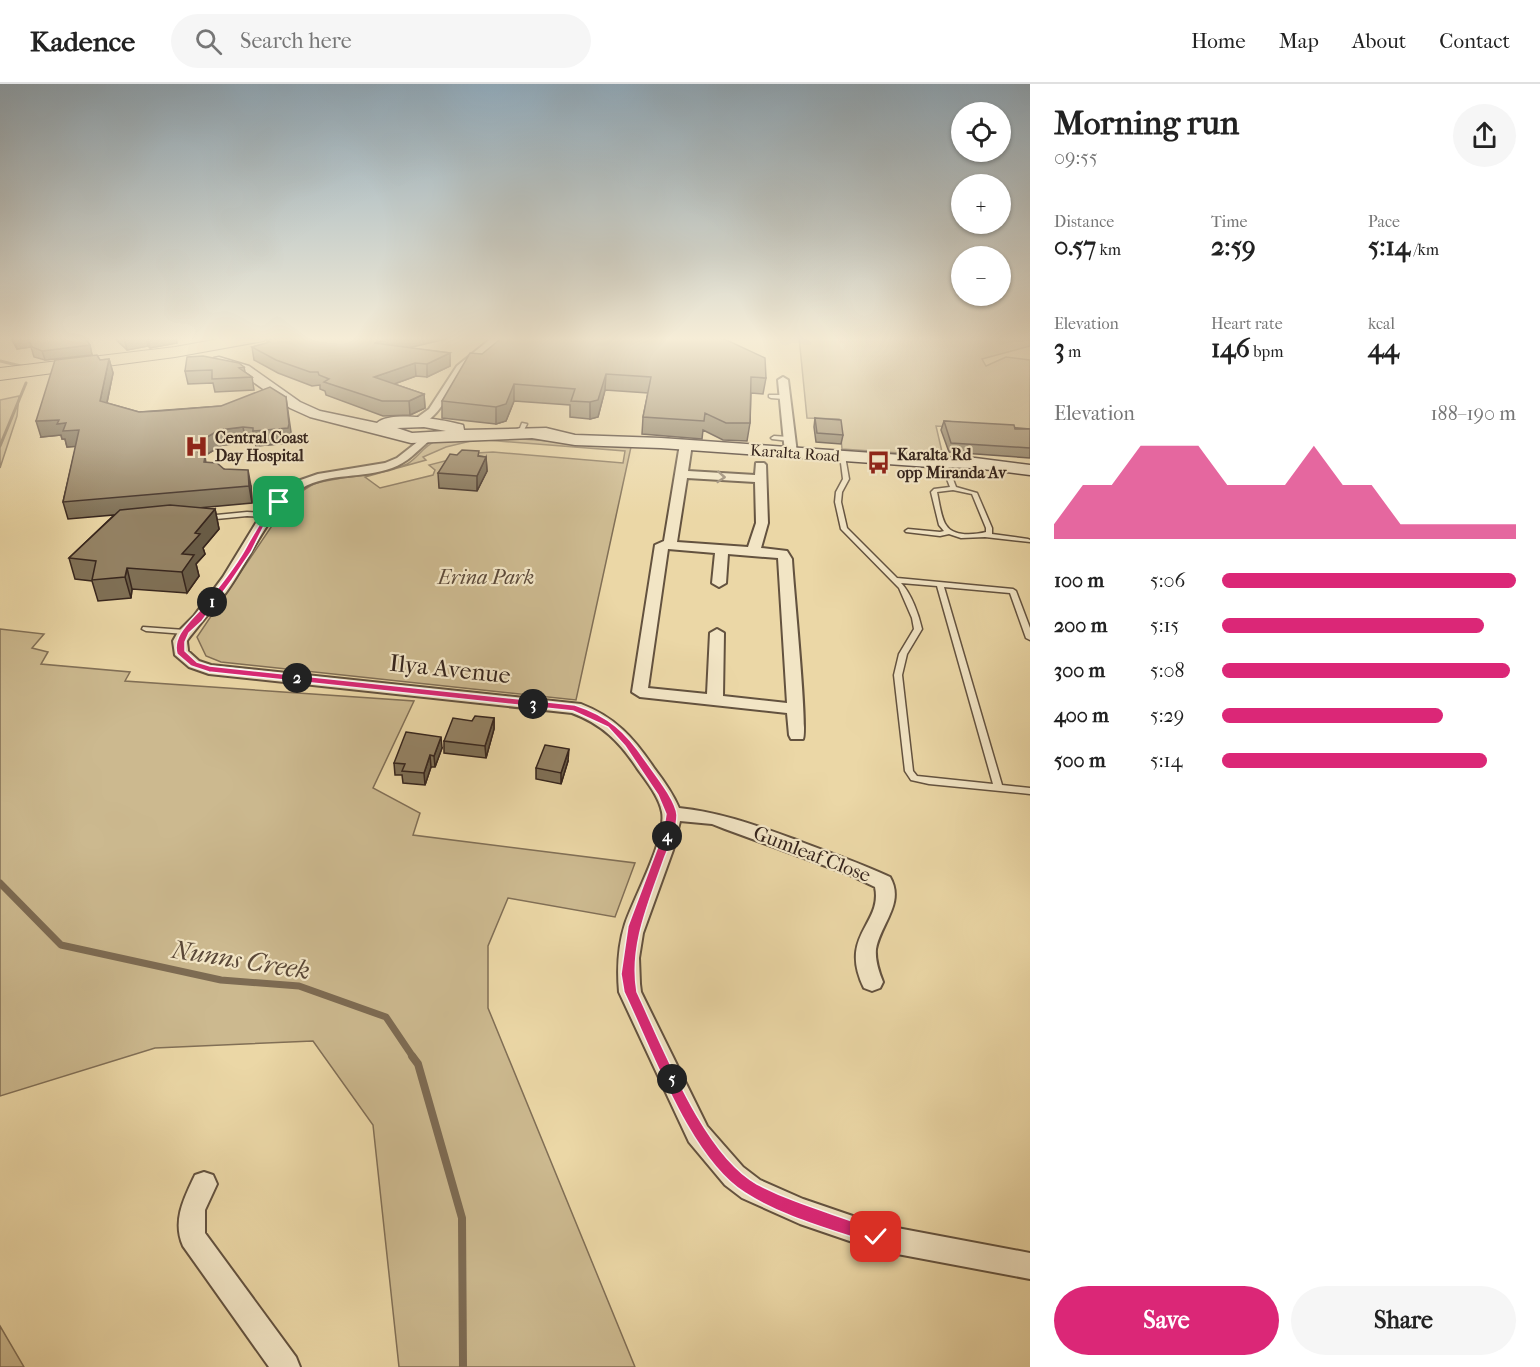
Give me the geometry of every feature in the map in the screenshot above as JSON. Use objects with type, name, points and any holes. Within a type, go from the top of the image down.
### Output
[{"type":"street","name":"Karalta Road","points":[[283,397],[315,414],[409,433],[433,427],[450,435],[524,430],[551,431],[661,443]]},
{"type":"street","name":"Karalta Road","points":[[303,397],[325,410],[409,433]]},
{"type":"street","points":[[188,629],[199,619],[229,579],[265,519],[285,495],[310,480],[322,476],[388,466],[401,460],[409,433],[433,427],[447,397]]},
{"type":"street","points":[[784,397],[790,446]]},
{"type":"street","name":"Karalta Road","points":[[524,430],[575,440],[790,446],[842,456],[988,469],[994,467],[1030,470]]},
{"type":"street","points":[[670,544],[686,444]]},
{"type":"street","points":[[753,552],[762,523],[759,465]]},
{"type":"street","points":[[681,474],[760,479]]},
{"type":"street","points":[[796,709],[640,693],[662,545],[782,554],[785,559],[796,709],[797,735]]},
{"type":"street","points":[[719,583],[722,549]]},
{"type":"street","name":"Ilya Avenue","points":[[188,629],[180,642],[180,652],[200,667],[581,710],[611,725],[624,738],[663,794],[672,814]]},
{"type":"street","points":[[715,700],[717,633]]},
{"type":"street","points":[[672,814],[669,833],[634,926],[628,974],[630,992],[698,1134],[734,1176],[758,1192],[800,1211],[901,1244],[1030,1266]]},
{"type":"street","name":"Gumleaf Close","points":[[672,814],[712,818],[732,824],[883,882],[887,899],[870,932],[866,948],[865,962],[872,982]]},
{"type":"street","points":[[204,1184],[192,1209],[192,1237],[286,1367]]},
{"type":"lane","points":[[774,438],[790,446]]},
{"type":"lane","points":[[842,456],[846,479],[839,492],[838,502],[844,529],[895,580],[907,595],[916,618],[918,629],[903,654],[898,675],[909,771],[914,778],[1030,791]]},
{"type":"lane","points":[[938,464],[954,488]]},
{"type":"lane","points":[[985,535],[989,533],[989,528],[976,495],[954,488],[934,492],[942,525],[949,532],[961,536],[985,535],[1028,541]]},
{"type":"lane","points":[[201,519],[247,514],[265,519]]},
{"type":"lane","points":[[908,531],[940,534],[949,532]]},
{"type":"lane","points":[[895,580],[1013,591],[1030,638]]},
{"type":"lane","points":[[940,584],[998,787]]},
{"type":"lane","points":[[146,629],[188,629]]},
{"type":"green space","points":[[19,397],[17,416],[0,468],[0,400]]},
{"type":"green space","points":[[805,397],[1030,397],[1030,432],[936,426],[943,456],[842,449],[839,419],[807,418]]},
{"type":"green space","name":"Erina Park","points":[[509,438],[631,447],[576,700],[221,662],[206,656],[197,637],[290,499],[314,484],[384,472],[365,477],[380,488],[433,475],[435,470],[429,465],[476,453],[493,452],[623,463],[625,451],[475,440],[446,447],[423,457],[426,460],[397,468],[407,464],[436,441]]},
{"type":"green space","points":[[0,629],[44,634],[32,648],[48,652],[41,664],[130,672],[125,681],[414,701],[373,788],[420,813],[413,835],[635,863],[615,917],[508,898],[488,946],[488,1008],[635,1367],[399,1367],[373,1125],[313,1041],[155,1048],[0,1096]]},
{"type":"green space","points":[[0,1326],[24,1367],[0,1367]]},
{"type":"building","points":[[44,397],[101,397],[100,401],[139,412],[221,406],[245,397],[286,397],[289,424],[288,428],[253,431],[253,428],[243,427],[219,430],[190,447],[205,456],[204,462],[217,463],[224,469],[248,470],[249,486],[63,502],[79,430],[63,431],[66,423],[57,424],[59,420],[36,421]]},
{"type":"building","points":[[369,397],[418,397],[409,401],[382,401]]},
{"type":"building","points":[[444,397],[509,397],[506,404],[496,407],[442,401]]},
{"type":"building","points":[[572,397],[599,397],[598,400],[590,402],[571,401]]},
{"type":"building","points":[[647,397],[751,397],[750,423],[726,423],[705,413],[704,421],[643,417]]},
{"type":"building","points":[[815,418],[841,420],[843,435],[817,433]]},
{"type":"building","points":[[944,421],[1014,425],[1015,429],[1030,429],[1030,448],[951,443]]},
{"type":"building","points":[[462,450],[479,451],[478,456],[486,457],[477,476],[438,473],[450,454],[457,455]]},
{"type":"building","points":[[170,505],[215,509],[195,533],[200,534],[182,554],[194,555],[182,572],[127,568],[125,577],[92,580],[96,561],[69,558],[120,510]]},
{"type":"building","points":[[475,716],[494,718],[485,746],[444,741],[453,718],[472,721]]},
{"type":"building","points":[[406,732],[441,737],[434,756],[430,755],[424,773],[402,771],[405,764],[394,763]]},
{"type":"building","points":[[545,745],[569,749],[561,773],[536,768]]},
{"type":"waterway","name":"Nunns Creek","points":[[0,446],[20,397]]},
{"type":"waterway","name":"Nunns Creek","points":[[0,883],[61,945],[221,980],[299,986],[386,1017],[413,1057]]},
{"type":"waterway","name":"Nunns Creek","points":[[412,1056],[418,1064],[462,1218],[463,1367]]},
{"type":"place","name":"Central Coast Day Hospital","points":[[197,446]]},
{"type":"place","name":"Karalta Rd opp Miranda Av","points":[[879,463]]},
{"type":"route","points":[[279,502],[262,524],[229,579],[199,619],[185,632],[180,642],[180,652],[194,664],[209,669],[575,708],[611,725],[629,744],[663,794],[672,814],[669,833],[634,926],[628,959],[628,974],[630,992],[698,1134],[734,1176],[751,1188],[772,1200],[800,1211],[876,1237]]}]
